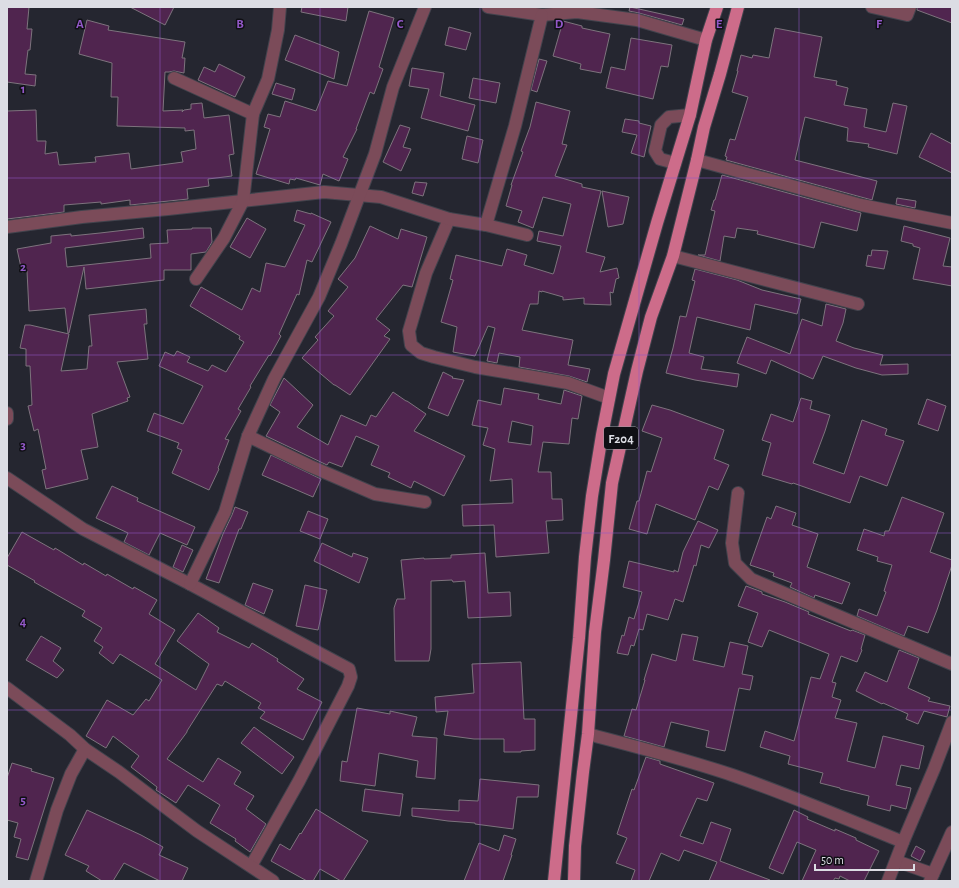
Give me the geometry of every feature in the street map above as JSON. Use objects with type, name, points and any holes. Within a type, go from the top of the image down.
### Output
[{"type":"main road","name":"F204","points":[[554,881],[579,638],[585,557],[598,456],[614,374],[657,222],[690,115],[706,40],[717,7]]},
{"type":"main road","name":"F204","points":[[574,881],[575,846],[588,734],[595,632],[612,483],[637,371],[651,317],[673,256],[704,127],[738,7]]},
{"type":"street","points":[[196,279],[224,238],[243,201],[252,114],[268,79],[278,30],[280,7]]},
{"type":"street","points":[[190,584],[225,512],[248,436],[274,379],[319,297],[341,244],[375,154],[392,87],[425,7]]},
{"type":"street","points":[[488,7],[542,15],[577,12],[637,20],[706,40]]},
{"type":"street","points":[[872,7],[907,15],[910,7]]},
{"type":"street","points":[[486,225],[515,126],[542,15]]},
{"type":"street","points":[[174,78],[252,114]]},
{"type":"street","points":[[675,163],[660,159],[655,151],[660,125],[669,117],[690,115]]},
{"type":"street","points":[[697,160],[861,205],[952,223]]},
{"type":"street","points":[[7,227],[82,217],[168,210],[324,192],[381,197],[449,219],[486,225],[527,235]]},
{"type":"street","points":[[449,219],[426,273],[409,331],[410,345],[420,353],[434,358],[475,367],[568,383],[609,398]]},
{"type":"street","points":[[673,256],[858,304]]},
{"type":"street","points":[[7,413],[7,419]]},
{"type":"street","points":[[248,436],[310,466],[375,494],[425,502]]},
{"type":"street","points":[[7,478],[82,529],[190,584],[349,669],[351,677],[348,686],[299,780],[251,866]]},
{"type":"street","points":[[738,493],[732,543],[735,563],[751,579],[952,664]]},
{"type":"street","points":[[7,688],[70,735],[85,749],[119,772],[197,831],[273,881]]},
{"type":"street","points":[[888,881],[952,724]]},
{"type":"street","points":[[588,734],[670,756],[732,775],[808,803],[903,842]]},
{"type":"street","points":[[36,881],[57,810],[71,774],[85,749]]},
{"type":"street","points":[[896,860],[932,878],[952,832]]},
{"type":"building","points":[[7,7],[29,7],[27,29],[32,29],[30,50],[28,50],[25,74],[36,75],[35,86],[7,82]]},
{"type":"building","points":[[130,7],[174,7],[165,25]]},
{"type":"building","points":[[302,7],[348,7],[346,21],[301,12]]},
{"type":"building","points":[[630,7],[684,19],[682,25],[629,11]]},
{"type":"building","points":[[917,7],[952,7],[952,23],[917,10]]},
{"type":"building","points":[[369,11],[394,18],[379,67],[383,69],[374,94],[370,92],[357,129],[343,157],[348,159],[339,181],[323,174],[320,185],[296,178],[295,180],[290,179],[289,184],[256,174],[270,129],[264,127],[268,114],[280,117],[285,101],[316,111],[328,81],[347,86]]},
{"type":"building","points":[[87,20],[109,26],[108,30],[185,42],[182,58],[185,58],[184,73],[174,71],[165,72],[163,111],[183,110],[182,112],[184,110],[191,109],[191,104],[202,103],[204,118],[229,115],[234,154],[229,155],[232,176],[208,179],[209,186],[187,189],[188,199],[130,205],[130,200],[101,204],[101,202],[64,205],[64,212],[7,219],[7,111],[36,110],[37,141],[46,141],[45,154],[57,152],[59,165],[96,162],[95,157],[129,153],[131,169],[183,162],[181,152],[196,149],[194,130],[185,131],[185,128],[117,126],[118,97],[111,97],[112,63],[79,54]]},
{"type":"building","points":[[563,21],[582,26],[582,28],[610,34],[601,73],[580,69],[581,64],[553,56]]},
{"type":"building","points":[[449,27],[471,33],[466,50],[445,45]]},
{"type":"building","points":[[775,28],[822,37],[814,77],[837,81],[836,85],[848,88],[844,105],[867,109],[864,127],[886,132],[893,103],[907,106],[897,154],[868,147],[869,144],[847,141],[848,128],[805,117],[795,160],[877,181],[872,200],[726,160],[727,157],[725,156],[730,139],[735,140],[748,97],[732,92],[741,55],[752,58],[753,55],[769,58]]},
{"type":"building","points":[[295,35],[339,52],[334,79],[285,60]]},
{"type":"building","points":[[631,38],[672,45],[668,67],[661,66],[653,99],[606,88],[611,67],[625,70]]},
{"type":"building","points":[[539,59],[547,61],[537,92],[531,90]]},
{"type":"building","points":[[219,64],[245,77],[235,97],[198,80],[204,67],[215,72]]},
{"type":"building","points":[[412,68],[444,73],[440,96],[475,105],[468,131],[421,118],[429,89],[409,86]]},
{"type":"building","points":[[473,78],[500,83],[496,103],[469,98]]},
{"type":"building","points":[[276,83],[295,89],[292,100],[272,94]]},
{"type":"building","points":[[536,102],[570,111],[562,144],[567,145],[555,176],[582,184],[582,187],[601,191],[586,252],[605,257],[600,272],[617,268],[619,278],[616,279],[613,293],[610,292],[611,305],[584,304],[584,298],[563,300],[563,297],[539,291],[538,304],[530,304],[522,330],[573,340],[568,365],[590,369],[587,382],[569,376],[519,367],[520,357],[499,353],[497,363],[487,361],[495,328],[488,326],[475,356],[453,352],[457,327],[441,322],[453,280],[450,279],[456,255],[502,266],[507,249],[527,255],[524,265],[553,274],[554,272],[561,246],[537,241],[539,231],[563,236],[571,204],[543,197],[533,228],[518,222],[522,211],[506,206],[511,185],[523,152],[521,151],[530,127]]},
{"type":"building","points":[[625,119],[639,121],[639,123],[651,126],[644,157],[631,153],[637,135],[622,132]]},
{"type":"building","points":[[400,125],[410,128],[403,147],[411,149],[401,171],[383,162]]},
{"type":"building","points":[[931,133],[952,144],[952,173],[919,157]]},
{"type":"building","points":[[467,136],[483,140],[478,163],[462,159]]},
{"type":"building","points":[[722,175],[861,213],[857,231],[821,222],[814,248],[757,234],[758,231],[737,228],[735,238],[724,236],[720,261],[698,255],[705,255],[715,211],[711,210]]},
{"type":"building","points":[[415,182],[427,183],[423,196],[412,193]]},
{"type":"building","points":[[602,191],[629,197],[623,224],[608,227]]},
{"type":"building","points":[[897,198],[916,201],[915,208],[896,204]]},
{"type":"building","points":[[297,210],[311,213],[331,222],[312,262],[307,260],[299,295],[297,294],[279,334],[281,336],[250,386],[251,387],[238,409],[241,411],[225,439],[229,440],[218,468],[219,469],[209,490],[172,473],[182,450],[177,448],[179,443],[147,431],[154,413],[183,424],[203,386],[159,366],[165,352],[174,356],[177,351],[190,357],[187,362],[208,371],[212,365],[226,372],[244,342],[239,339],[240,336],[190,306],[201,287],[242,310],[252,288],[260,292],[266,263],[285,267],[305,225],[294,221]]},
{"type":"building","points":[[247,218],[266,229],[250,258],[230,247]]},
{"type":"building","points":[[370,226],[398,239],[401,229],[427,237],[412,287],[403,285],[376,319],[390,330],[384,336],[390,339],[350,395],[334,385],[302,358],[318,340],[315,337],[334,316],[328,311],[348,287],[338,279],[355,258]]},
{"type":"building","points":[[904,226],[950,238],[943,266],[952,267],[952,286],[913,279],[920,248],[913,246],[913,244],[901,241]]},
{"type":"building","points":[[143,228],[144,238],[65,248],[67,267],[151,258],[150,244],[168,243],[167,230],[211,228],[212,242],[206,252],[191,254],[191,270],[164,270],[164,280],[86,289],[84,267],[69,333],[65,308],[29,311],[27,271],[22,272],[17,249],[51,243],[51,236],[71,234],[71,236]]},
{"type":"building","points":[[872,250],[888,251],[884,269],[866,266],[868,255],[871,256]]},
{"type":"building","points":[[695,269],[737,280],[762,290],[801,299],[797,314],[755,304],[750,330],[697,317],[689,353],[704,357],[701,369],[739,374],[737,387],[695,380],[666,373],[680,316],[686,317],[695,281],[692,280]]},
{"type":"building","points":[[826,304],[846,309],[843,323],[836,341],[854,348],[883,355],[880,365],[908,364],[908,374],[882,375],[856,368],[823,356],[813,379],[771,360],[766,374],[737,363],[747,337],[790,354],[802,319],[822,326]]},
{"type":"building","points":[[146,309],[147,324],[144,324],[148,359],[117,362],[130,397],[127,398],[128,401],[92,414],[98,447],[81,450],[88,479],[46,489],[42,470],[46,469],[38,429],[34,431],[28,406],[32,405],[30,366],[26,366],[26,349],[20,348],[25,325],[69,334],[61,371],[87,369],[89,346],[92,346],[89,315]]},
{"type":"building","points":[[443,372],[453,377],[452,378],[464,380],[448,416],[428,408]]},
{"type":"building","points":[[284,378],[313,405],[297,427],[328,445],[341,415],[366,426],[371,415],[376,417],[393,392],[426,414],[414,431],[465,456],[444,496],[414,481],[411,488],[388,477],[390,473],[371,465],[379,446],[356,436],[342,467],[329,462],[327,465],[266,436],[280,412],[270,405]]},
{"type":"building","points":[[504,388],[539,394],[538,399],[561,404],[564,390],[582,396],[578,419],[572,418],[569,444],[543,442],[538,472],[551,472],[552,499],[562,499],[563,520],[546,521],[549,553],[496,557],[494,525],[463,526],[462,505],[513,503],[512,479],[490,481],[495,449],[483,445],[488,428],[472,425],[478,400],[501,405]],"holes":[[[512,421],[533,426],[531,445],[508,442]]]},
{"type":"building","points":[[801,398],[812,401],[810,409],[830,415],[813,463],[844,474],[862,420],[887,429],[885,435],[904,441],[887,486],[860,476],[850,503],[793,483],[792,484],[762,475],[771,443],[762,440],[771,414],[793,422]]},
{"type":"building","points":[[927,399],[946,406],[938,431],[918,424]]},
{"type":"building","points":[[652,405],[724,430],[714,459],[729,465],[718,490],[709,486],[695,520],[656,504],[647,534],[629,529],[637,501],[639,501],[647,471],[651,472],[662,438],[642,431]]},
{"type":"building","points":[[271,455],[321,479],[313,497],[262,475]]},
{"type":"building","points":[[112,486],[138,498],[137,501],[195,527],[187,545],[160,533],[149,555],[124,542],[128,533],[96,518]]},
{"type":"building","points":[[902,497],[944,513],[930,552],[952,560],[952,565],[928,633],[908,626],[904,636],[857,616],[859,609],[877,616],[886,592],[884,591],[892,565],[877,561],[878,557],[857,550],[864,529],[884,536],[885,531],[889,531]]},
{"type":"building","points":[[776,506],[796,513],[792,525],[818,534],[807,567],[850,583],[842,604],[815,595],[814,598],[790,587],[792,583],[773,576],[774,573],[750,565],[767,517],[771,519]]},
{"type":"building","points":[[235,507],[248,512],[241,529],[239,529],[219,583],[206,579]]},
{"type":"building","points":[[308,511],[328,519],[320,539],[300,531]]},
{"type":"building","points":[[698,521],[718,530],[709,548],[701,545],[696,566],[694,565],[683,602],[675,599],[668,620],[647,614],[643,630],[639,629],[634,646],[631,645],[628,655],[617,653],[622,635],[624,636],[629,617],[634,619],[642,592],[623,587],[629,561],[678,572],[683,552]]},
{"type":"building","points":[[22,532],[54,550],[55,548],[83,565],[84,563],[106,576],[107,574],[133,589],[134,587],[157,600],[149,614],[175,630],[155,664],[196,690],[209,664],[177,641],[198,613],[219,628],[217,632],[249,648],[252,643],[278,659],[277,661],[304,679],[297,689],[322,702],[303,740],[260,718],[265,712],[258,708],[261,703],[225,681],[222,686],[217,684],[187,732],[167,759],[203,782],[218,758],[241,772],[234,784],[254,796],[246,809],[266,824],[250,852],[235,841],[236,839],[210,823],[220,805],[188,785],[176,803],[156,790],[157,787],[131,767],[139,756],[113,736],[106,748],[86,736],[107,700],[133,715],[146,699],[149,701],[162,680],[120,654],[113,664],[99,653],[103,647],[94,641],[102,628],[82,616],[85,611],[7,565],[7,558]]},
{"type":"building","points":[[322,543],[352,557],[353,553],[368,558],[359,583],[314,561]]},
{"type":"building","points":[[182,545],[193,550],[183,572],[173,567]]},
{"type":"building","points":[[485,553],[488,593],[510,592],[511,616],[468,618],[465,581],[431,581],[431,649],[429,661],[395,661],[394,608],[397,599],[405,599],[401,560],[451,558],[451,555]]},
{"type":"building","points":[[253,583],[273,590],[264,614],[245,605]]},
{"type":"building","points":[[305,585],[327,590],[318,630],[296,626]]},
{"type":"building","points":[[746,586],[762,592],[762,594],[809,612],[808,614],[865,635],[862,650],[857,662],[841,656],[832,682],[836,683],[832,697],[841,700],[835,718],[857,723],[847,761],[875,768],[883,736],[924,746],[919,769],[901,765],[896,785],[911,788],[906,809],[891,805],[890,811],[867,805],[869,796],[820,783],[823,773],[788,764],[790,756],[760,747],[765,731],[794,741],[811,677],[820,679],[829,654],[769,630],[762,647],[748,642],[758,613],[738,606]]},
{"type":"building","points":[[682,634],[698,637],[693,660],[724,667],[730,642],[748,646],[742,674],[753,676],[750,690],[739,688],[725,751],[706,747],[709,731],[671,722],[664,747],[624,736],[632,709],[636,710],[652,654],[676,661]]},
{"type":"building","points":[[41,636],[61,648],[53,661],[64,670],[57,678],[26,660]]},
{"type":"building","points":[[899,650],[919,658],[908,688],[930,698],[928,701],[950,706],[947,717],[924,711],[918,724],[906,719],[908,714],[883,703],[882,704],[856,691],[865,672],[887,682]]},
{"type":"building","points":[[521,662],[524,719],[535,719],[535,750],[504,752],[504,739],[474,739],[444,735],[448,711],[436,712],[435,697],[474,693],[472,664]]},
{"type":"building","points":[[357,708],[390,714],[390,711],[417,717],[412,736],[437,738],[435,779],[416,777],[418,761],[379,753],[375,786],[340,781],[342,761],[347,762]]},
{"type":"building","points":[[254,727],[294,757],[282,774],[241,743]]},
{"type":"building","points":[[646,757],[660,761],[660,764],[714,783],[707,801],[697,798],[680,836],[703,844],[711,822],[731,829],[720,861],[770,880],[769,881],[709,881],[717,862],[684,850],[679,861],[661,853],[649,881],[631,881],[635,870],[616,863],[627,838],[617,834],[632,789],[634,790]]},
{"type":"building","points":[[12,763],[54,778],[28,860],[16,857],[21,839],[14,837],[18,823],[7,820],[7,778]]},
{"type":"building","points":[[480,779],[539,785],[538,797],[517,797],[513,829],[412,816],[412,808],[459,811],[459,800],[478,801]]},
{"type":"building","points":[[365,789],[403,794],[400,816],[362,811]]},
{"type":"building","points":[[316,809],[368,841],[343,881],[320,869],[313,881],[307,881],[271,861],[280,844],[290,850]]},
{"type":"building","points":[[87,810],[163,847],[159,855],[188,868],[182,881],[160,881],[124,863],[113,881],[102,881],[86,871],[89,866],[65,855]]},
{"type":"building","points":[[794,810],[808,817],[807,819],[856,838],[856,840],[879,851],[864,881],[850,881],[840,876],[839,879],[835,878],[833,881],[802,881],[816,850],[797,842],[783,874],[769,868]]},
{"type":"building","points":[[504,835],[516,839],[503,881],[464,881],[479,843],[499,851]]},
{"type":"building","points":[[916,846],[925,851],[920,861],[911,856]]}]
